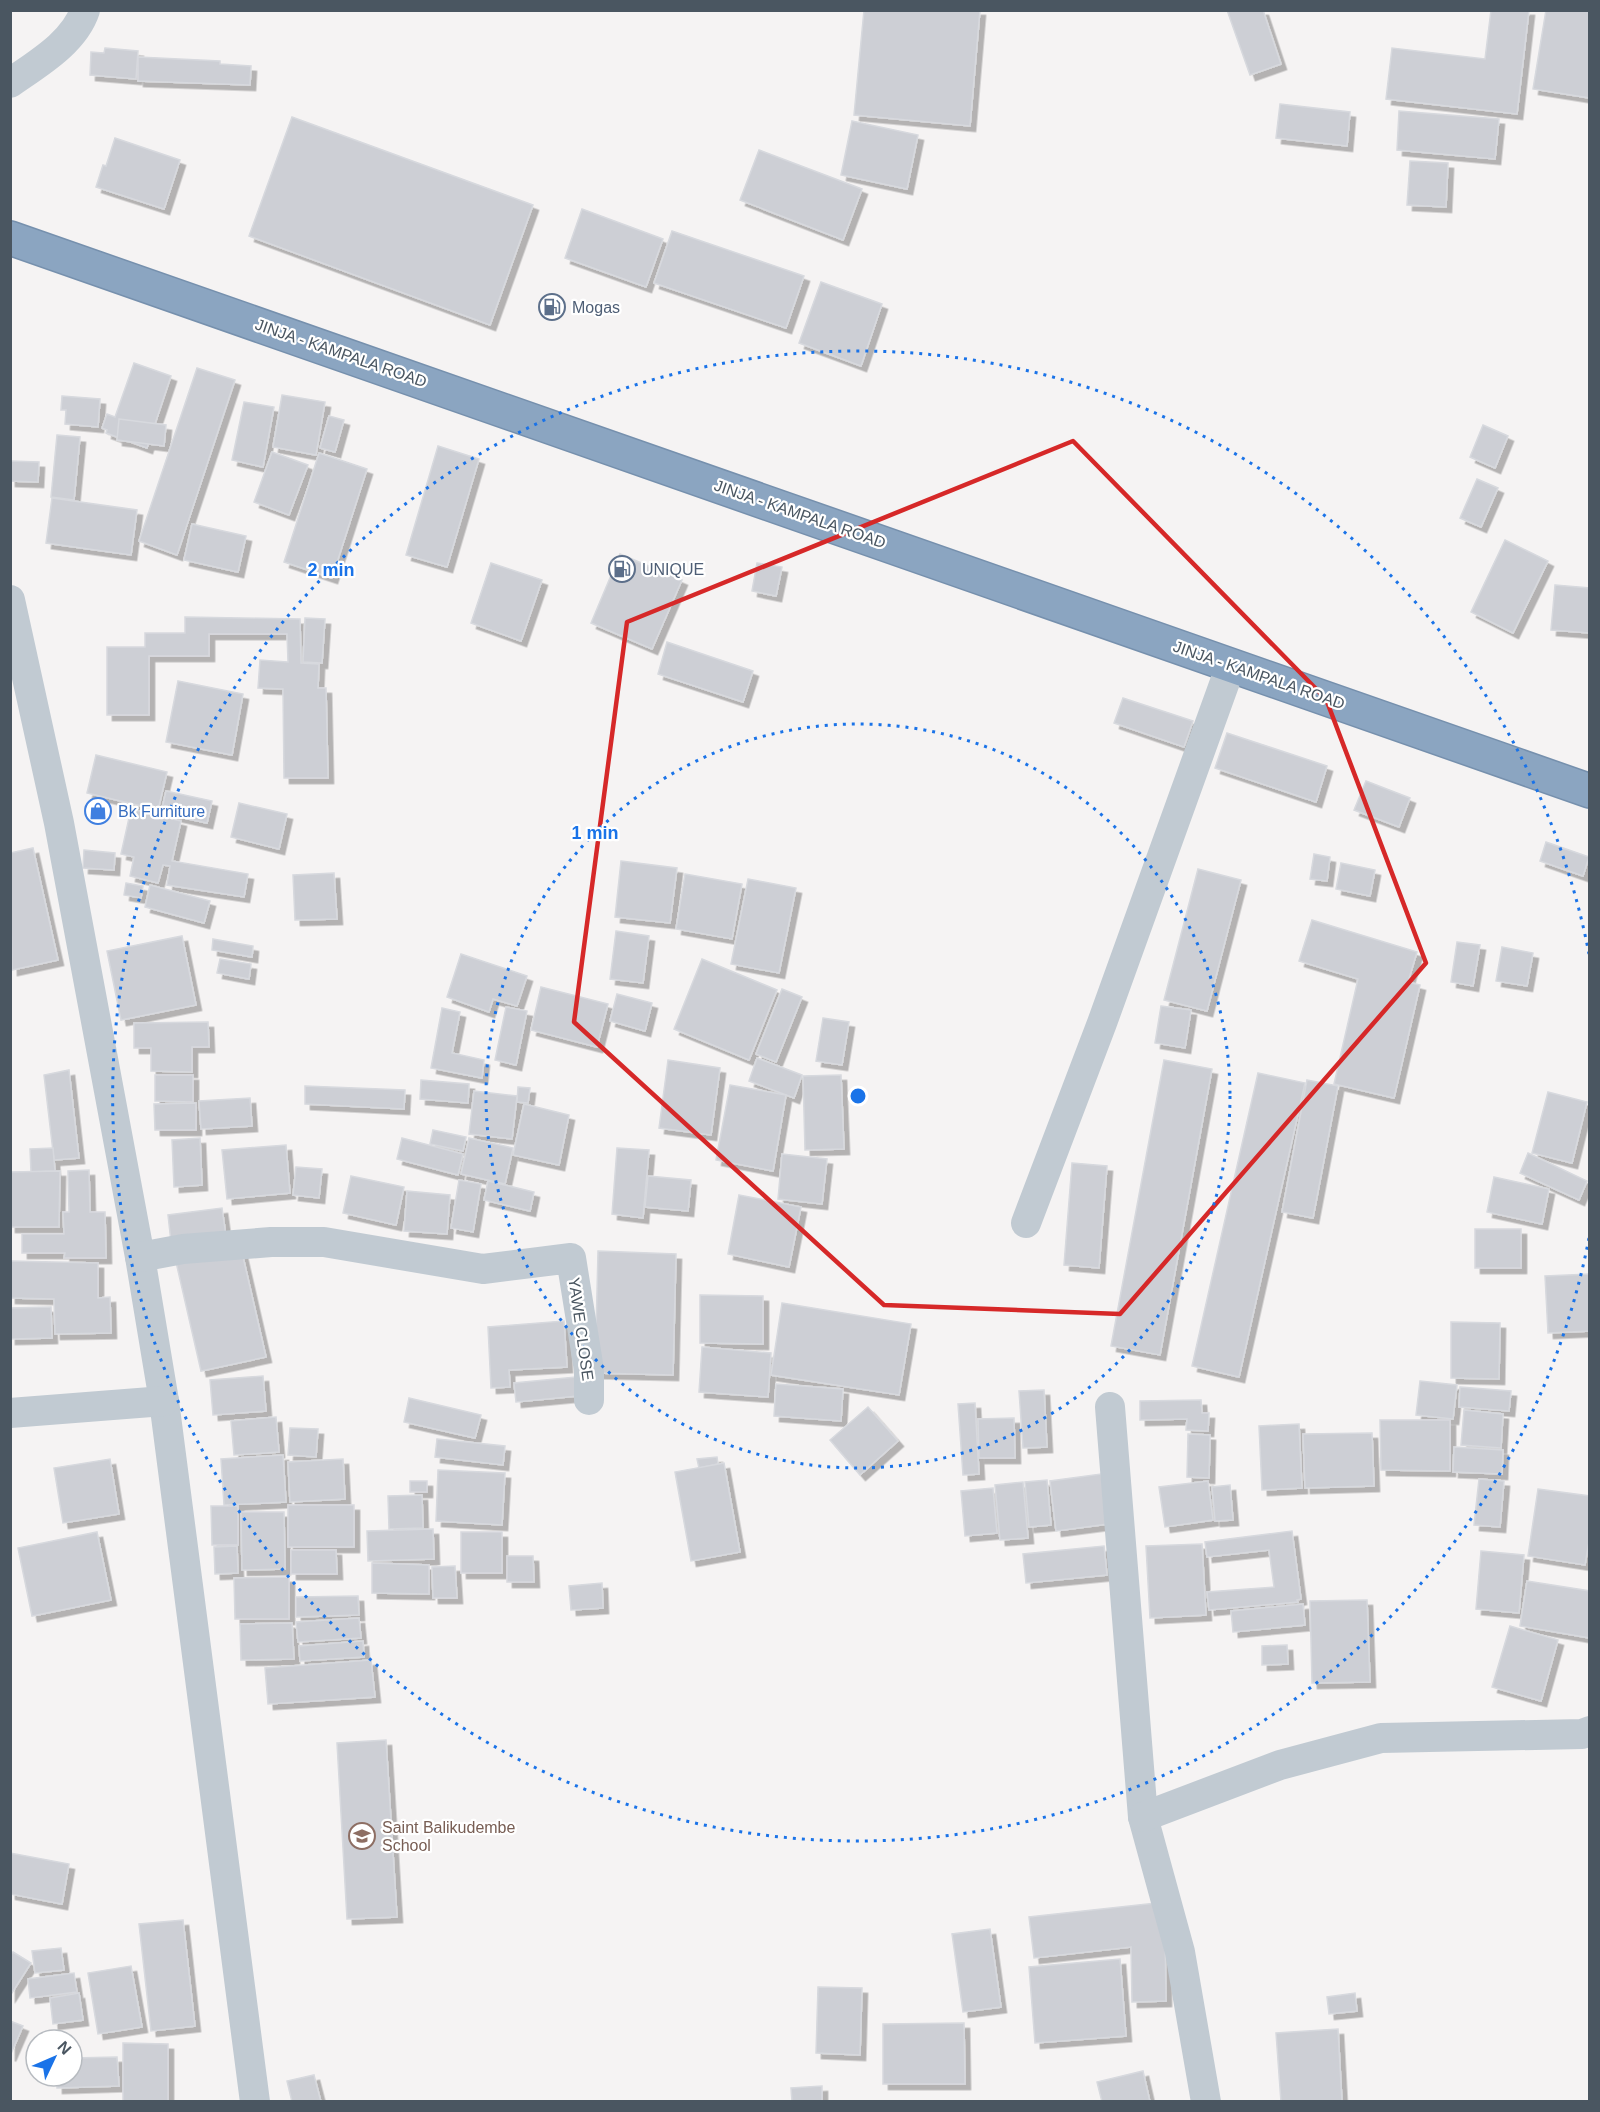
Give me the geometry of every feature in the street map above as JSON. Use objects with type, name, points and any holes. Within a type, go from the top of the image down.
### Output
[{"type":"highway","name":"JINJA - KAMPALA ROAD","points":[[10,237],[1590,791]]},
{"type":"street","points":[[10,83],[64,41],[76,29],[85,10]]},
{"type":"street","points":[[10,600],[59,823],[140,1257],[164,1401],[255,2102]]},
{"type":"street","points":[[1026,1223],[1102,1023],[1231,665]]},
{"type":"street","name":"YAWE CLOSE","points":[[140,1257],[194,1248],[271,1242],[324,1242],[483,1269],[571,1258],[589,1370],[589,1400]]},
{"type":"street","points":[[10,1413],[164,1401]]},
{"type":"street","points":[[1110,1407],[1143,1817],[1180,1952],[1206,2102]]},
{"type":"street","points":[[1143,1817],[1280,1765],[1381,1738],[1582,1734],[1590,1731]]},
{"type":"highlighted area","points":[[1073,441],[1326,699],[1426,963],[1120,1314],[884,1305],[574,1022],[627,622]]},
{"type":"building","points":[[864,10],[980,10],[970,126],[854,115]]},
{"type":"building","points":[[1227,10],[1263,10],[1281,64],[1250,75]]},
{"type":"building","points":[[1491,10],[1529,10],[1517,114],[1386,99],[1392,48],[1485,59]]},
{"type":"building","points":[[1546,10],[1590,10],[1590,98],[1533,89]]},
{"type":"building","points":[[105,48],[138,51],[136,79],[90,75],[91,52],[104,53]]},
{"type":"building","points":[[138,57],[220,61],[220,64],[251,66],[250,85],[138,81]]},
{"type":"building","points":[[1280,104],[1350,112],[1347,146],[1276,138]]},
{"type":"building","points":[[1399,111],[1499,119],[1495,159],[1397,150]]},
{"type":"building","points":[[292,117],[533,205],[490,325],[249,236]]},
{"type":"building","points":[[852,121],[918,135],[907,189],[841,175]]},
{"type":"building","points":[[115,138],[180,160],[164,209],[96,187]]},
{"type":"building","points":[[759,150],[862,189],[843,240],[740,200]]},
{"type":"building","points":[[1410,161],[1448,163],[1446,207],[1407,205]]},
{"type":"building","points":[[582,209],[663,239],[646,287],[565,258]]},
{"type":"building","points":[[672,231],[804,276],[786,328],[654,283]]},
{"type":"building","points":[[821,282],[882,304],[861,366],[799,343]]},
{"type":"building","points":[[134,363],[171,376],[147,448],[106,433],[107,430],[102,428],[107,414],[115,417]]},
{"type":"building","points":[[197,368],[235,380],[177,555],[139,541]]},
{"type":"building","points":[[282,395],[325,402],[316,455],[273,447]]},
{"type":"building","points":[[62,396],[100,399],[98,427],[65,424],[66,410],[61,410]]},
{"type":"building","points":[[244,402],[274,407],[263,467],[232,460]]},
{"type":"building","points":[[329,416],[344,420],[335,452],[320,448]]},
{"type":"building","points":[[119,419],[166,425],[164,446],[117,440]]},
{"type":"building","points":[[1483,425],[1508,436],[1495,468],[1470,457]]},
{"type":"building","points":[[57,435],[80,437],[74,500],[51,497]]},
{"type":"building","points":[[438,446],[479,459],[447,567],[406,555]]},
{"type":"building","points":[[272,452],[308,465],[289,515],[254,502]]},
{"type":"building","points":[[319,453],[367,469],[332,578],[284,562]]},
{"type":"building","points":[[10,461],[39,462],[38,482],[10,481]]},
{"type":"building","points":[[1477,479],[1498,488],[1481,527],[1460,518]]},
{"type":"building","points":[[52,498],[137,510],[131,555],[46,543]]},
{"type":"building","points":[[192,524],[246,536],[238,572],[184,560]]},
{"type":"building","points":[[1505,540],[1548,561],[1513,633],[1471,612]]},
{"type":"building","points":[[620,554],[682,580],[652,649],[591,623]]},
{"type":"building","points":[[491,563],[542,580],[521,641],[471,623]]},
{"type":"building","points":[[757,563],[782,567],[776,596],[752,591]]},
{"type":"building","points":[[1555,585],[1590,588],[1590,633],[1551,630]]},
{"type":"building","points":[[185,617],[300,619],[301,663],[319,664],[318,688],[326,688],[328,778],[284,778],[283,689],[258,688],[260,660],[288,662],[287,634],[209,634],[209,656],[149,656],[149,715],[107,715],[107,647],[145,647],[145,633],[185,633]]},
{"type":"building","points":[[305,618],[325,619],[322,663],[303,662]]},
{"type":"building","points":[[667,642],[753,671],[743,702],[658,674]]},
{"type":"building","points":[[178,681],[243,694],[232,755],[166,742]]},
{"type":"building","points":[[1123,698],[1193,721],[1184,747],[1114,723]]},
{"type":"building","points":[[1227,733],[1327,766],[1316,802],[1215,768]]},
{"type":"building","points":[[96,755],[167,772],[158,810],[87,793]]},
{"type":"building","points":[[1366,781],[1410,798],[1399,827],[1354,810]]},
{"type":"building","points":[[166,791],[212,801],[207,823],[161,813]]},
{"type":"building","points":[[239,803],[287,814],[279,849],[231,837]]},
{"type":"building","points":[[131,809],[181,821],[172,861],[248,874],[244,897],[167,885],[170,866],[163,865],[158,883],[130,876],[134,857],[121,854]]},
{"type":"building","points":[[1546,842],[1589,857],[1583,876],[1540,861]]},
{"type":"building","points":[[33,848],[58,960],[12,970],[10,853]]},
{"type":"building","points":[[84,850],[115,853],[114,870],[83,868]]},
{"type":"building","points":[[1314,854],[1330,857],[1327,881],[1310,879]]},
{"type":"building","points":[[621,861],[677,868],[670,923],[615,917]]},
{"type":"building","points":[[1341,863],[1375,870],[1370,896],[1336,889]]},
{"type":"building","points":[[1198,869],[1241,880],[1207,1011],[1164,1000]]},
{"type":"building","points":[[334,873],[337,919],[295,920],[293,875]]},
{"type":"building","points":[[685,874],[742,884],[732,939],[676,929]]},
{"type":"building","points":[[748,879],[796,888],[779,973],[731,964]]},
{"type":"building","points":[[126,883],[143,886],[141,898],[124,895]]},
{"type":"building","points":[[150,885],[210,901],[204,923],[145,907]]},
{"type":"building","points":[[1312,920],[1417,952],[1408,982],[1420,985],[1394,1098],[1334,1084],[1358,979],[1299,961]]},
{"type":"building","points":[[616,931],[649,936],[643,983],[610,979]]},
{"type":"building","points":[[182,936],[196,1005],[121,1020],[107,951]]},
{"type":"building","points":[[213,939],[253,946],[252,957],[212,950]]},
{"type":"building","points":[[1457,942],[1480,945],[1473,986],[1451,982]]},
{"type":"building","points":[[1502,947],[1533,953],[1527,986],[1496,981]]},
{"type":"building","points":[[461,954],[527,976],[517,1006],[493,999],[489,1012],[447,997]]},
{"type":"building","points":[[220,959],[251,964],[249,979],[217,973]]},
{"type":"building","points":[[702,959],[777,990],[749,1060],[674,1029]]},
{"type":"building","points":[[541,987],[608,1004],[597,1047],[531,1030]]},
{"type":"building","points":[[782,989],[802,997],[776,1062],[756,1054]]},
{"type":"building","points":[[617,994],[652,1003],[645,1031],[610,1021]]},
{"type":"building","points":[[1161,1006],[1191,1010],[1185,1048],[1155,1043]]},
{"type":"building","points":[[506,1007],[527,1011],[516,1065],[495,1060]]},
{"type":"building","points":[[442,1008],[460,1012],[452,1053],[484,1060],[482,1078],[431,1068]]},
{"type":"building","points":[[823,1018],[849,1022],[842,1065],[816,1061]]},
{"type":"building","points":[[208,1022],[209,1047],[192,1047],[192,1072],[151,1071],[151,1048],[134,1048],[134,1023]]},
{"type":"building","points":[[757,1058],[802,1075],[794,1098],[749,1081]]},
{"type":"building","points":[[668,1060],[720,1068],[711,1135],[659,1128]]},
{"type":"building","points":[[1164,1060],[1212,1069],[1160,1355],[1111,1346]]},
{"type":"building","points":[[69,1070],[79,1158],[54,1160],[44,1075]]},
{"type":"building","points":[[1258,1073],[1305,1083],[1239,1377],[1192,1366]]},
{"type":"building","points":[[155,1075],[193,1075],[193,1102],[155,1101]]},
{"type":"building","points":[[841,1075],[844,1149],[805,1150],[803,1076]]},
{"type":"building","points":[[421,1080],[469,1084],[468,1103],[420,1099]]},
{"type":"building","points":[[1307,1080],[1338,1086],[1313,1218],[1282,1212]]},
{"type":"building","points":[[730,1085],[786,1095],[773,1171],[716,1160]]},
{"type":"building","points":[[305,1086],[405,1090],[404,1109],[305,1104]]},
{"type":"building","points":[[518,1087],[530,1088],[528,1103],[517,1102]]},
{"type":"building","points":[[474,1091],[517,1096],[512,1139],[469,1134]]},
{"type":"building","points":[[1548,1092],[1587,1102],[1572,1163],[1532,1153]]},
{"type":"building","points":[[250,1098],[252,1126],[201,1129],[199,1101]]},
{"type":"building","points":[[196,1103],[196,1130],[155,1130],[154,1104]]},
{"type":"building","points":[[524,1104],[569,1115],[559,1165],[513,1155]]},
{"type":"building","points":[[433,1130],[466,1137],[463,1151],[430,1144]]},
{"type":"building","points":[[200,1138],[202,1185],[174,1187],[172,1140]]},
{"type":"building","points":[[402,1138],[463,1154],[458,1175],[397,1159]]},
{"type":"building","points":[[469,1138],[513,1148],[505,1184],[461,1174]]},
{"type":"building","points":[[286,1145],[290,1193],[227,1199],[222,1150]]},
{"type":"building","points":[[53,1148],[55,1171],[31,1172],[30,1149]]},
{"type":"building","points":[[617,1148],[649,1150],[643,1218],[612,1214]]},
{"type":"building","points":[[1528,1153],[1587,1181],[1579,1200],[1520,1173]]},
{"type":"building","points":[[782,1154],[827,1159],[822,1204],[778,1199]]},
{"type":"building","points":[[1072,1163],[1107,1166],[1099,1268],[1064,1265]]},
{"type":"building","points":[[296,1167],[322,1169],[319,1198],[293,1195]]},
{"type":"building","points":[[89,1170],[90,1212],[105,1212],[106,1258],[64,1258],[65,1253],[22,1253],[22,1234],[64,1234],[63,1212],[69,1212],[68,1171]]},
{"type":"building","points":[[60,1171],[59,1227],[10,1227],[10,1172]]},
{"type":"building","points":[[351,1176],[404,1187],[396,1225],[343,1213]]},
{"type":"building","points":[[648,1176],[691,1180],[688,1211],[645,1207]]},
{"type":"building","points":[[1494,1177],[1549,1189],[1542,1224],[1487,1212]]},
{"type":"building","points":[[459,1180],[481,1184],[473,1232],[451,1228]]},
{"type":"building","points":[[488,1181],[534,1192],[530,1211],[484,1200]]},
{"type":"building","points":[[407,1191],[450,1195],[447,1234],[404,1231]]},
{"type":"building","points":[[739,1195],[801,1207],[789,1267],[728,1254]]},
{"type":"building","points":[[222,1208],[226,1236],[171,1242],[168,1215]]},
{"type":"building","points":[[1475,1229],[1521,1229],[1521,1268],[1475,1268]]},
{"type":"building","points":[[241,1248],[266,1357],[201,1371],[176,1262]]},
{"type":"building","points":[[598,1251],[676,1254],[673,1375],[595,1373]]},
{"type":"building","points":[[10,1261],[98,1263],[98,1298],[110,1297],[111,1333],[55,1334],[54,1299],[10,1298]]},
{"type":"building","points":[[1590,1274],[1590,1331],[1548,1333],[1545,1276]]},
{"type":"building","points":[[700,1295],[763,1296],[763,1344],[700,1343]]},
{"type":"building","points":[[782,1303],[911,1324],[899,1395],[771,1375]]},
{"type":"building","points":[[51,1307],[52,1338],[10,1339],[10,1308]]},
{"type":"building","points":[[564,1321],[567,1367],[509,1370],[510,1387],[491,1388],[488,1327]]},
{"type":"building","points":[[1451,1322],[1500,1323],[1499,1379],[1451,1378]]},
{"type":"building","points":[[702,1347],[771,1353],[768,1397],[699,1392]]},
{"type":"building","points":[[263,1376],[266,1411],[213,1415],[210,1380]]},
{"type":"building","points":[[586,1376],[588,1395],[516,1402],[514,1383]]},
{"type":"building","points":[[1420,1381],[1457,1385],[1453,1419],[1416,1415]]},
{"type":"building","points":[[776,1384],[843,1389],[841,1421],[774,1416]]},
{"type":"building","points":[[1460,1387],[1511,1391],[1509,1411],[1459,1407]]},
{"type":"building","points":[[1044,1390],[1047,1447],[1023,1448],[1019,1391]]},
{"type":"building","points":[[409,1398],[481,1415],[475,1438],[404,1422]]},
{"type":"building","points":[[1201,1400],[1202,1413],[1209,1413],[1208,1431],[1186,1430],[1187,1419],[1140,1420],[1140,1401]]},
{"type":"building","points":[[975,1403],[979,1474],[963,1475],[958,1404]]},
{"type":"building","points":[[868,1407],[898,1441],[860,1475],[830,1440]]},
{"type":"building","points":[[1464,1410],[1503,1414],[1501,1448],[1461,1445]]},
{"type":"building","points":[[276,1417],[279,1452],[234,1455],[231,1421]]},
{"type":"building","points":[[1014,1418],[1015,1458],[979,1458],[978,1419]]},
{"type":"building","points":[[1380,1420],[1450,1420],[1450,1471],[1381,1470]]},
{"type":"building","points":[[1299,1424],[1302,1488],[1262,1490],[1259,1426]]},
{"type":"building","points":[[290,1428],[318,1429],[316,1457],[288,1455]]},
{"type":"building","points":[[1372,1433],[1374,1486],[1305,1488],[1303,1434]]},
{"type":"building","points":[[1188,1434],[1210,1435],[1209,1478],[1187,1477]]},
{"type":"building","points":[[437,1439],[505,1446],[503,1465],[435,1457]]},
{"type":"building","points":[[1454,1447],[1503,1450],[1502,1474],[1453,1472]]},
{"type":"building","points":[[283,1455],[286,1502],[224,1505],[221,1459]]},
{"type":"building","points":[[717,1457],[718,1464],[699,1468],[697,1459]]},
{"type":"building","points":[[110,1459],[119,1514],[63,1523],[54,1468]]},
{"type":"building","points":[[343,1459],[345,1499],[290,1502],[288,1462]]},
{"type":"building","points":[[724,1463],[740,1552],[691,1561],[675,1472]]},
{"type":"building","points":[[438,1470],[505,1473],[502,1525],[436,1521]]},
{"type":"building","points":[[1101,1474],[1108,1524],[1056,1531],[1050,1481]]},
{"type":"building","points":[[1479,1479],[1504,1481],[1500,1527],[1474,1525]]},
{"type":"building","points":[[1047,1480],[1051,1525],[1029,1527],[1025,1482]]},
{"type":"building","points":[[410,1481],[427,1481],[427,1492],[410,1492]]},
{"type":"building","points":[[1208,1481],[1213,1520],[1165,1527],[1159,1487]]},
{"type":"building","points":[[1023,1482],[1028,1538],[1000,1540],[995,1485]]},
{"type":"building","points":[[1230,1485],[1233,1520],[1215,1521],[1212,1487]]},
{"type":"building","points":[[993,1488],[997,1533],[965,1536],[961,1491]]},
{"type":"building","points":[[1538,1489],[1590,1496],[1590,1536],[1585,1565],[1528,1556]]},
{"type":"building","points":[[422,1495],[423,1528],[389,1529],[388,1496]]},
{"type":"building","points":[[288,1505],[354,1505],[354,1547],[288,1547]]},
{"type":"building","points":[[211,1506],[238,1506],[238,1545],[212,1545]]},
{"type":"building","points":[[241,1512],[284,1512],[285,1569],[242,1570]]},
{"type":"building","points":[[433,1529],[434,1559],[368,1561],[367,1531]]},
{"type":"building","points":[[1292,1531],[1301,1599],[1297,1600],[1298,1602],[1209,1610],[1207,1592],[1274,1587],[1269,1550],[1207,1557],[1205,1542]]},
{"type":"building","points":[[97,1532],[111,1600],[32,1616],[18,1548]]},
{"type":"building","points":[[461,1532],[502,1532],[502,1573],[461,1573]]},
{"type":"building","points":[[1202,1544],[1206,1615],[1150,1618],[1146,1546]]},
{"type":"building","points":[[237,1546],[238,1573],[215,1574],[214,1547]]},
{"type":"building","points":[[1104,1546],[1107,1575],[1026,1583],[1023,1554]]},
{"type":"building","points":[[291,1550],[336,1550],[337,1574],[291,1574]]},
{"type":"building","points":[[1481,1551],[1524,1555],[1519,1613],[1476,1609]]},
{"type":"building","points":[[507,1556],[533,1556],[534,1582],[507,1582]]},
{"type":"building","points":[[372,1563],[429,1565],[429,1594],[372,1593]]},
{"type":"building","points":[[455,1566],[457,1598],[433,1598],[432,1567]]},
{"type":"building","points":[[289,1577],[289,1619],[235,1619],[234,1578]]},
{"type":"building","points":[[1527,1581],[1590,1591],[1590,1638],[1520,1626]]},
{"type":"building","points":[[602,1583],[603,1608],[571,1610],[569,1586]]},
{"type":"building","points":[[358,1596],[359,1615],[296,1617],[296,1597]]},
{"type":"building","points":[[1367,1600],[1370,1682],[1312,1683],[1310,1601]]},
{"type":"building","points":[[1303,1604],[1305,1625],[1233,1632],[1231,1611]]},
{"type":"building","points":[[359,1618],[361,1638],[298,1642],[296,1622]]},
{"type":"building","points":[[292,1623],[294,1659],[241,1660],[240,1624]]},
{"type":"building","points":[[1510,1626],[1558,1640],[1541,1701],[1492,1687]]},
{"type":"building","points":[[363,1641],[364,1657],[300,1661],[299,1646]]},
{"type":"building","points":[[1287,1645],[1288,1664],[1262,1665],[1262,1646]]},
{"type":"building","points":[[371,1660],[375,1697],[268,1704],[265,1668]]},
{"type":"building","points":[[386,1740],[397,1917],[347,1919],[337,1743]]},
{"type":"building","points":[[10,1853],[69,1864],[62,1904],[10,1894]]},
{"type":"building","points":[[1156,1903],[1165,1932],[1166,2001],[1132,2002],[1131,1947],[1034,1958],[1029,1917]]},
{"type":"building","points":[[183,1920],[195,2026],[151,2031],[139,1924]]},
{"type":"building","points":[[990,1929],[1001,2007],[963,2012],[952,1934]]},
{"type":"building","points":[[61,1948],[64,1970],[35,1973],[32,1951]]},
{"type":"building","points":[[13,1952],[31,1963],[10,1996],[10,1956]]},
{"type":"building","points":[[1120,1959],[1126,2036],[1035,2043],[1029,1967]]},
{"type":"building","points":[[131,1966],[142,2027],[98,2034],[88,1973]]},
{"type":"building","points":[[74,1973],[77,1992],[30,1998],[28,1979]]},
{"type":"building","points":[[818,1987],[862,1988],[860,2055],[816,2053]]},
{"type":"building","points":[[79,1993],[83,2020],[53,2024],[50,1998]]},
{"type":"building","points":[[1355,1993],[1357,2011],[1329,2014],[1327,1997]]},
{"type":"building","points":[[10,2021],[23,2026],[10,2056]]},
{"type":"building","points":[[964,2023],[965,2084],[883,2084],[883,2024]]},
{"type":"building","points":[[1338,2029],[1342,2102],[1281,2102],[1276,2033]]},
{"type":"building","points":[[123,2043],[168,2044],[168,2102],[123,2102]]},
{"type":"building","points":[[117,2057],[119,2086],[84,2087],[84,2058]]},
{"type":"building","points":[[1143,2071],[1150,2102],[1102,2102],[1097,2082]]},
{"type":"building","points":[[314,2075],[321,2102],[292,2102],[287,2081]]},
{"type":"building","points":[[822,2086],[822,2102],[792,2102],[791,2088]]},
{"type":"place","name":"Mogas","points":[[552,307]]},
{"type":"place","name":"UNIQUE","points":[[622,569]]},
{"type":"place","name":"Bk Furniture","points":[[98,811]]},
{"type":"place","name":"Saint Balikudembe School","points":[[362,1836]]}]
